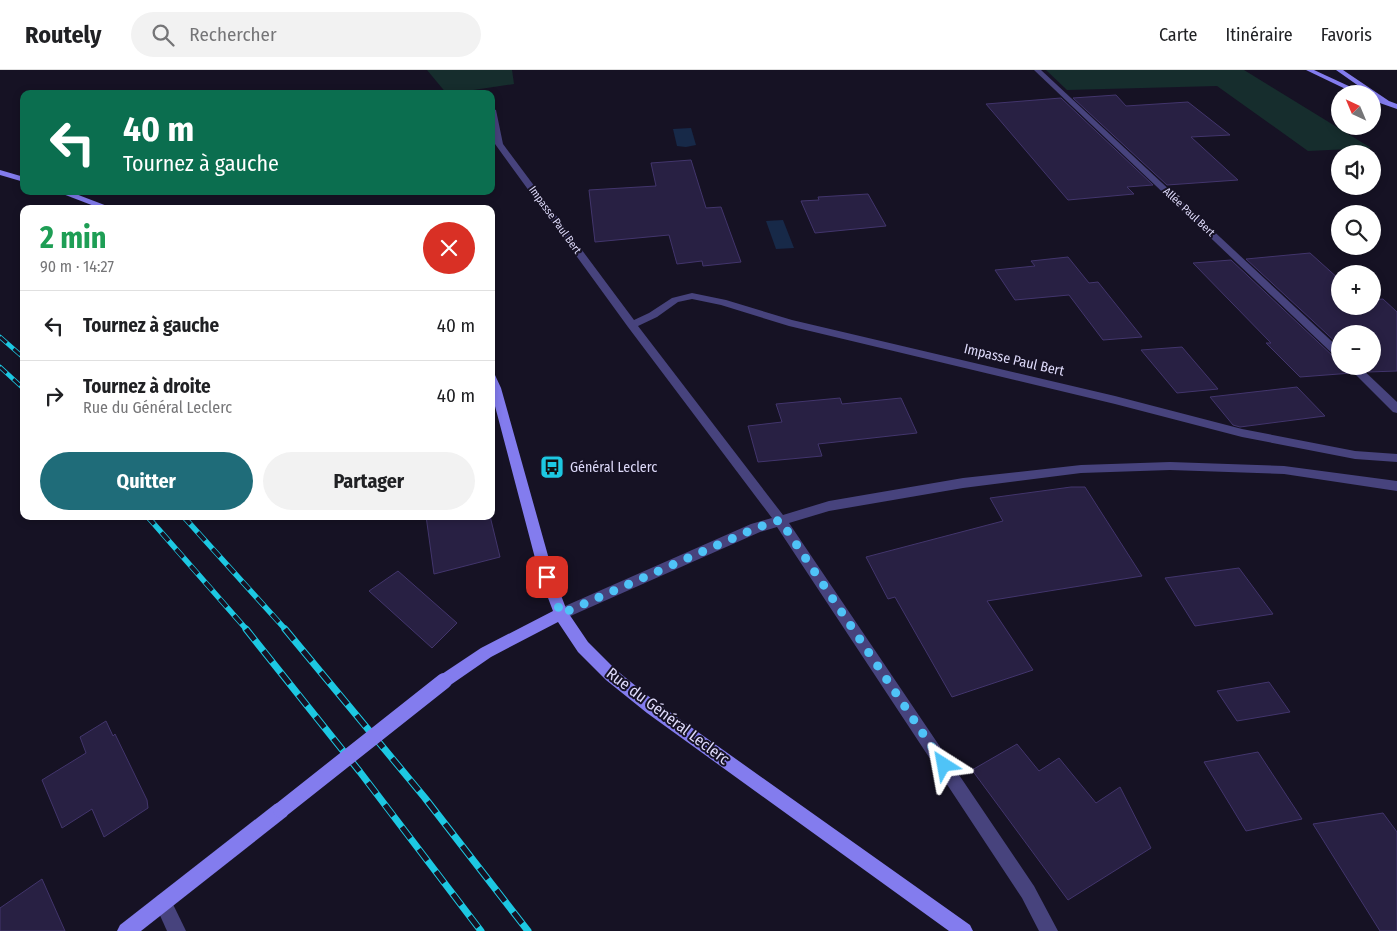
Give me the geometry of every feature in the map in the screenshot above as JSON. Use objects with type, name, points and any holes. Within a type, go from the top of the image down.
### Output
[{"type":"street","name":"Allée Paul Bert","points":[[1037,70],[1331,347]]},
{"type":"street","points":[[1309,70],[1340,85]]},
{"type":"street","points":[[1339,70],[1385,102]]},
{"type":"street","points":[[1381,100],[1397,107]]},
{"type":"street","name":"Impasse Paul Bert","points":[[495,125],[499,144],[632,325],[780,520],[1028,892],[1049,931]]},
{"type":"street","points":[[0,172],[20,179]]},
{"type":"street","points":[[71,195],[100,205]]},
{"type":"street","name":"Impasse Paul Bert","points":[[632,325],[653,315],[675,300],[692,296],[716,300],[789,323],[1242,432],[1355,455],[1397,458]]},
{"type":"street","points":[[1361,375],[1397,409]]},
{"type":"street","name":"Rue du Général Leclerc","points":[[495,386],[547,577],[561,614],[583,647],[610,676],[652,708],[747,774],[962,930]]},
{"type":"street","points":[[126,931],[468,662],[561,614],[756,528],[829,506],[934,488],[1081,469],[1170,466],[1284,470],[1397,486]]},
{"type":"street","points":[[163,902],[177,931]]},
{"type":"green space","points":[[427,70],[512,70],[514,84],[474,90],[444,90]]},
{"type":"green space","points":[[1046,70],[1244,70],[1331,123],[1331,135],[1350,135],[1366,145],[1331,145],[1331,150],[1308,151],[1217,86],[1067,90]]},
{"type":"water","points":[[691,128],[696,145],[677,146],[673,129]]},
{"type":"water","points":[[783,220],[794,248],[776,249],[766,221]]},
{"type":"building","points":[[1116,95],[1126,106],[1188,102],[1230,135],[1191,137],[1238,180],[1167,185],[1073,98]]},
{"type":"building","points":[[1061,98],[1153,185],[1127,187],[1134,194],[1068,200],[986,104]]},
{"type":"building","points":[[691,160],[706,208],[721,207],[741,262],[703,266],[702,261],[677,264],[669,235],[595,242],[589,190],[656,186],[651,163]]},
{"type":"building","points":[[868,194],[886,226],[815,233],[801,201],[819,200],[818,197]]},
{"type":"building","points":[[1310,253],[1331,272],[1331,315],[1381,315],[1381,299],[1383,299],[1397,312],[1397,371],[1381,372],[1381,325],[1331,325],[1331,338],[1246,259]]},
{"type":"building","points":[[1068,257],[1089,283],[1098,282],[1142,337],[1103,340],[1069,295],[1015,300],[995,270],[1035,266],[1031,261]]},
{"type":"building","points":[[1231,260],[1331,354],[1331,375],[1300,377],[1266,343],[1271,343],[1193,263]]},
{"type":"building","points":[[1182,347],[1218,389],[1177,393],[1141,350]]},
{"type":"building","points":[[1297,387],[1325,416],[1240,427],[1233,425],[1210,397]]},
{"type":"building","points":[[840,398],[842,404],[901,398],[917,433],[818,444],[822,456],[758,462],[748,426],[782,422],[776,404]]},
{"type":"building","points":[[1071,487],[1085,487],[1142,576],[987,601],[1033,670],[952,697],[895,597],[888,599],[866,557],[1003,521],[990,498]]},
{"type":"building","points":[[427,520],[491,520],[500,557],[434,574]]},
{"type":"building","points":[[1239,568],[1273,614],[1195,626],[1165,578]]},
{"type":"building","points":[[398,571],[457,623],[432,648],[369,591]]},
{"type":"building","points":[[1269,682],[1290,712],[1237,721],[1217,691]]},
{"type":"building","points":[[106,721],[113,736],[115,734],[147,800],[148,808],[104,837],[92,809],[62,828],[42,780],[86,753],[80,737]]},
{"type":"building","points":[[1017,744],[1039,771],[1059,758],[1096,803],[1120,787],[1151,848],[1068,900],[972,770]]},
{"type":"building","points":[[1258,752],[1302,819],[1246,831],[1204,762]]},
{"type":"building","points":[[1383,813],[1397,832],[1397,931],[1380,931],[1313,824]]},
{"type":"building","points":[[42,879],[65,931],[0,931],[0,908]]},
{"type":"railway","points":[[0,337],[20,354]]},
{"type":"railway","points":[[0,367],[20,385]]},
{"type":"railway","points":[[151,520],[247,630]]},
{"type":"railway","points":[[187,520],[286,630]]},
{"type":"railway","points":[[246,629],[360,772],[481,931]]},
{"type":"railway","points":[[285,629],[425,798],[528,931]]},
{"type":"place","name":"Général Leclerc","points":[[552,467]]},
{"type":"route","points":[[547,577],[561,614],[756,528],[780,520],[944,765]]}]
